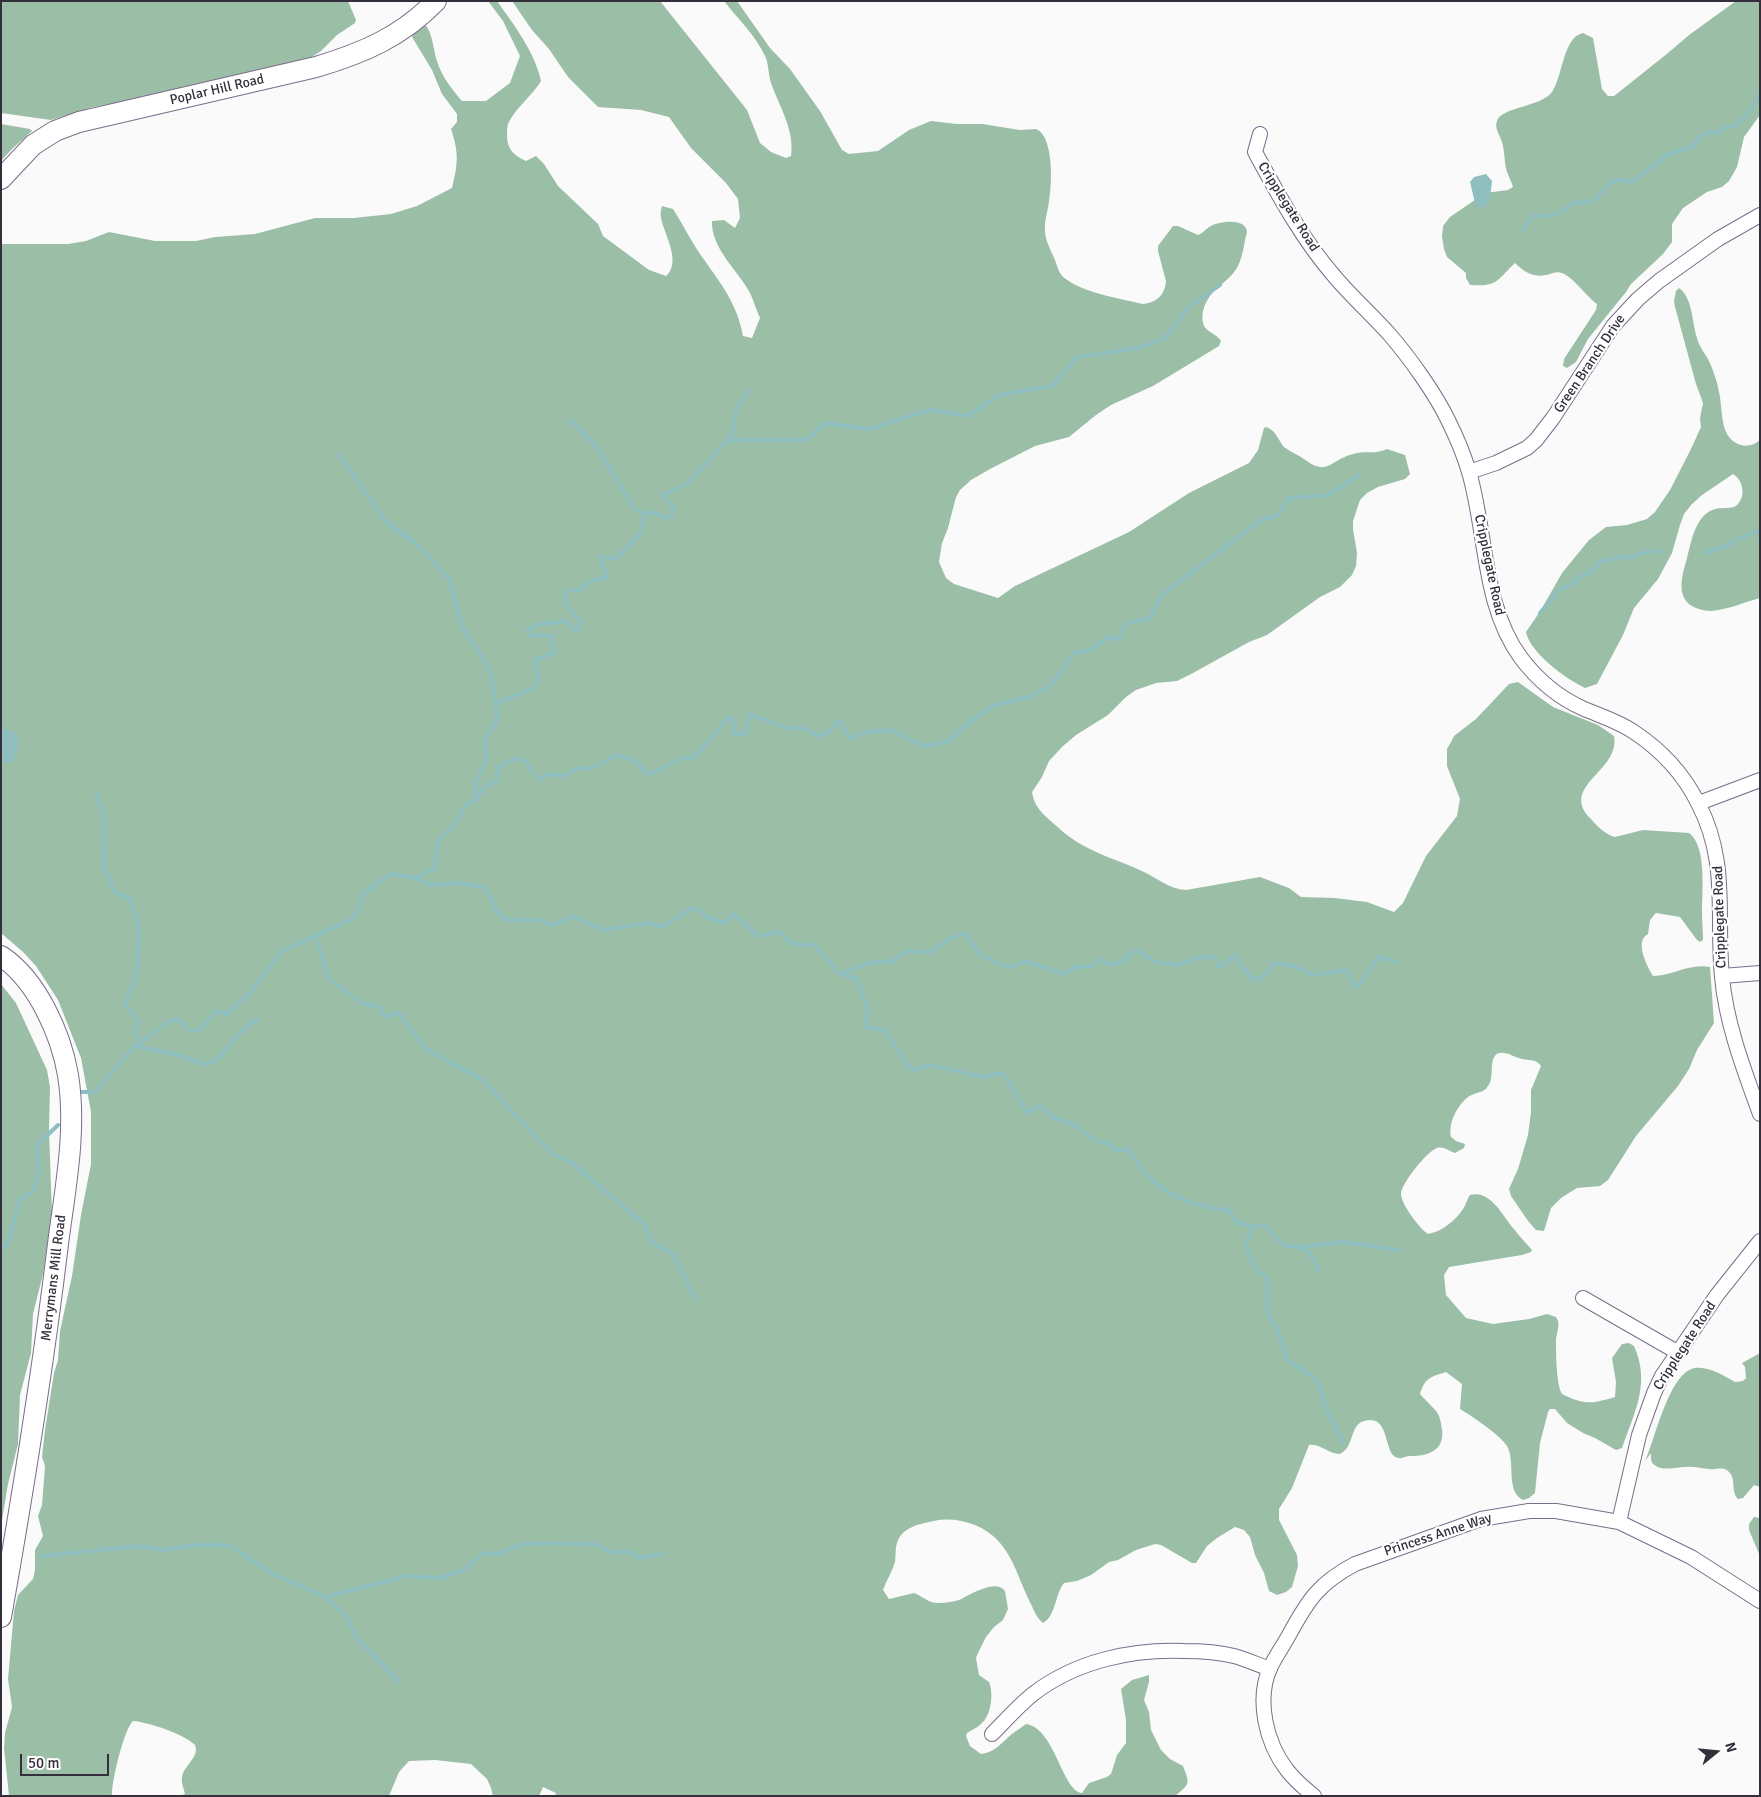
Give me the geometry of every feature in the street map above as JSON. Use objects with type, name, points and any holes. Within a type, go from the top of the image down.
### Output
[{"type":"street","name":"Poplar Hill Road","points":[[1,179],[27,150],[56,131],[79,122],[110,114],[316,67],[347,58],[382,43],[399,33],[436,1]]},
{"type":"street","name":"Cripplegate Road","points":[[1260,134],[1255,152],[1296,226],[1336,278],[1390,335],[1421,376],[1448,419],[1469,472],[1495,604],[1505,631],[1520,655],[1532,671],[1562,697],[1618,723],[1647,741],[1678,771],[1698,803],[1712,836],[1718,862],[1722,976],[1730,1019],[1760,1114]]},
{"type":"street","name":"Green Branch Drive","points":[[1469,472],[1518,454],[1532,444],[1553,418],[1613,326],[1638,298],[1718,239],[1760,215]]},
{"type":"street","points":[[1698,803],[1760,780]]},
{"type":"street","name":"Merrymans Mill Road","points":[[1,956],[24,977],[49,1015],[63,1054],[68,1076],[72,1112],[70,1147],[51,1306],[26,1480],[1,1617]]},
{"type":"street","points":[[1722,976],[1760,973]]},
{"type":"street","name":"Cripplegate Road","points":[[1619,1522],[1639,1435],[1662,1376],[1717,1295],[1760,1241]]},
{"type":"street","points":[[1583,1298],[1677,1352]]},
{"type":"street","name":"Princess Anne Way","points":[[1314,1796],[1287,1770],[1278,1756],[1271,1740],[1264,1708],[1264,1694],[1270,1670],[1299,1616],[1313,1595],[1337,1573],[1355,1564],[1481,1519],[1528,1511],[1556,1511],[1619,1522],[1691,1558],[1760,1601]]},
{"type":"street","points":[[992,1734],[1033,1694],[1065,1674],[1098,1660],[1140,1652],[1163,1650],[1205,1651],[1234,1656],[1270,1670]]},
{"type":"green space","points":[[1,1],[348,1],[356,20],[355,23],[337,35],[321,51],[307,60],[149,97],[93,107],[51,120],[1,113]]},
{"type":"green space","points":[[488,1],[497,1],[517,29],[529,49],[541,81],[508,124],[507,140],[512,151],[526,161],[536,156],[544,164],[558,186],[598,224],[603,236],[649,270],[666,276],[671,270],[672,256],[661,212],[662,206],[673,209],[696,249],[733,305],[743,336],[752,338],[760,318],[745,284],[720,250],[713,231],[712,221],[724,220],[735,228],[740,218],[738,199],[726,183],[691,148],[669,117],[641,110],[598,107],[568,77],[512,1],[660,1],[747,110],[760,143],[771,152],[786,158],[791,156],[791,137],[786,118],[771,83],[766,59],[752,35],[724,1],[737,1],[770,48],[790,69],[820,111],[842,150],[849,154],[878,151],[909,130],[931,121],[982,124],[1020,130],[1036,129],[1042,133],[1049,150],[1051,173],[1045,227],[1047,242],[1063,277],[1071,283],[1091,291],[1143,304],[1152,302],[1162,294],[1166,281],[1158,246],[1173,226],[1178,226],[1198,235],[1209,227],[1221,223],[1238,223],[1246,228],[1247,232],[1238,266],[1229,278],[1210,296],[1203,311],[1204,326],[1221,341],[1219,346],[1153,386],[1111,405],[1069,437],[1035,446],[971,480],[960,490],[956,497],[942,543],[939,562],[946,578],[954,584],[998,598],[1015,586],[1129,532],[1189,493],[1249,463],[1258,450],[1264,428],[1266,427],[1275,433],[1284,447],[1317,466],[1328,466],[1344,457],[1362,452],[1378,452],[1387,449],[1405,455],[1410,474],[1405,479],[1378,487],[1367,493],[1360,500],[1353,521],[1357,553],[1356,566],[1352,575],[1340,587],[1320,597],[1267,635],[1249,642],[1193,673],[1177,681],[1156,683],[1136,690],[1108,715],[1076,735],[1049,761],[1042,777],[1032,792],[1033,797],[1042,813],[1071,838],[1082,845],[1144,872],[1169,886],[1180,889],[1186,890],[1260,877],[1289,888],[1301,897],[1335,898],[1367,902],[1394,912],[1403,903],[1426,856],[1457,816],[1460,799],[1447,766],[1447,749],[1454,736],[1476,719],[1509,684],[1518,682],[1553,707],[1598,725],[1614,736],[1614,748],[1609,759],[1586,787],[1582,797],[1583,807],[1599,827],[1615,837],[1643,830],[1689,833],[1695,839],[1699,848],[1703,882],[1703,940],[1700,942],[1697,940],[1680,917],[1656,913],[1650,920],[1648,934],[1644,937],[1642,948],[1645,960],[1653,976],[1688,968],[1710,967],[1714,1023],[1678,1086],[1636,1136],[1608,1180],[1600,1186],[1577,1188],[1561,1198],[1551,1208],[1544,1231],[1536,1230],[1528,1221],[1511,1196],[1509,1189],[1518,1169],[1528,1135],[1531,1090],[1541,1066],[1534,1061],[1506,1053],[1499,1053],[1494,1058],[1490,1081],[1486,1089],[1470,1096],[1464,1101],[1452,1121],[1451,1137],[1465,1144],[1464,1148],[1455,1153],[1442,1148],[1433,1150],[1410,1175],[1401,1193],[1411,1215],[1428,1234],[1438,1231],[1452,1222],[1463,1209],[1470,1195],[1484,1196],[1496,1205],[1532,1250],[1531,1252],[1449,1267],[1444,1275],[1446,1295],[1466,1318],[1493,1324],[1529,1319],[1547,1314],[1556,1317],[1558,1325],[1556,1339],[1557,1367],[1562,1394],[1582,1402],[1600,1401],[1615,1397],[1616,1382],[1612,1358],[1622,1344],[1629,1343],[1634,1346],[1639,1360],[1641,1386],[1636,1410],[1622,1448],[1616,1450],[1583,1433],[1567,1423],[1555,1409],[1550,1409],[1540,1443],[1535,1493],[1523,1500],[1514,1490],[1510,1453],[1507,1446],[1492,1431],[1460,1409],[1462,1384],[1446,1372],[1436,1375],[1426,1381],[1420,1394],[1436,1411],[1441,1422],[1441,1442],[1434,1451],[1423,1455],[1401,1458],[1394,1456],[1390,1451],[1383,1429],[1379,1423],[1373,1420],[1364,1421],[1358,1425],[1350,1443],[1340,1454],[1309,1445],[1292,1488],[1279,1509],[1279,1520],[1297,1555],[1298,1566],[1292,1587],[1286,1592],[1277,1595],[1269,1591],[1250,1537],[1244,1530],[1235,1527],[1207,1546],[1196,1563],[1192,1563],[1161,1545],[1155,1544],[1109,1562],[1091,1575],[1077,1581],[1064,1583],[1053,1610],[1043,1623],[1035,1612],[1004,1548],[987,1531],[965,1522],[945,1520],[917,1525],[907,1530],[899,1538],[896,1545],[895,1562],[883,1590],[889,1599],[914,1593],[932,1602],[944,1603],[959,1600],[989,1587],[1001,1587],[1005,1591],[1008,1609],[1003,1620],[986,1637],[976,1658],[979,1675],[989,1682],[991,1687],[991,1698],[987,1716],[978,1727],[967,1733],[966,1736],[970,1746],[981,1754],[986,1753],[995,1749],[1026,1724],[1036,1728],[1051,1747],[1069,1782],[1075,1790],[1082,1793],[1089,1783],[1111,1774],[1117,1755],[1126,1743],[1126,1720],[1121,1689],[1132,1680],[1149,1675],[1144,1700],[1149,1712],[1151,1730],[1161,1750],[1170,1759],[1183,1766],[1188,1780],[1184,1789],[1175,1796],[555,1796],[556,1793],[543,1787],[539,1796],[493,1796],[487,1779],[471,1764],[435,1760],[409,1761],[399,1772],[389,1796],[179,1796],[185,1794],[182,1777],[194,1757],[195,1745],[166,1729],[133,1721],[129,1726],[119,1757],[112,1796],[9,1796],[4,1748],[5,1733],[12,1707],[8,1679],[14,1611],[18,1595],[33,1579],[35,1550],[43,1536],[38,1516],[42,1505],[43,1493],[45,1466],[42,1457],[45,1430],[54,1373],[58,1360],[60,1331],[72,1276],[91,1164],[91,1112],[81,1058],[58,1000],[36,966],[1,933],[1,244],[68,244],[86,241],[109,232],[155,241],[196,241],[215,237],[255,234],[315,218],[354,218],[391,214],[417,206],[452,188],[457,158],[451,129],[457,122],[457,114],[442,94],[432,70],[412,37],[414,28],[425,24],[428,28],[441,72],[462,101],[486,101],[510,83],[520,56],[503,21]]},
{"type":"green space","points":[[1736,1],[1760,1],[1760,115],[1744,137],[1737,167],[1729,181],[1722,187],[1707,192],[1683,208],[1672,224],[1672,242],[1663,254],[1631,284],[1588,339],[1576,362],[1567,368],[1563,366],[1564,359],[1596,310],[1597,304],[1571,278],[1562,273],[1556,272],[1542,276],[1533,275],[1515,263],[1492,283],[1470,285],[1466,278],[1466,273],[1447,257],[1442,237],[1443,226],[1450,217],[1485,193],[1508,190],[1513,187],[1506,169],[1503,146],[1496,126],[1497,121],[1500,116],[1539,101],[1552,92],[1567,49],[1576,36],[1583,33],[1593,38],[1602,89],[1608,96],[1614,96],[1689,35]]},
{"type":"green space","points":[[1,124],[30,129],[32,131],[1,161]]},
{"type":"green space","points":[[1679,288],[1684,292],[1690,304],[1698,341],[1715,375],[1727,434],[1738,444],[1747,446],[1760,440],[1760,598],[1723,609],[1709,611],[1698,609],[1690,604],[1685,600],[1683,594],[1683,575],[1695,529],[1701,519],[1712,510],[1735,506],[1742,496],[1741,484],[1733,474],[1702,495],[1684,514],[1672,553],[1658,579],[1634,608],[1623,635],[1597,684],[1585,688],[1559,672],[1541,657],[1529,640],[1526,632],[1562,573],[1589,540],[1606,527],[1627,525],[1647,519],[1655,512],[1670,490],[1701,427],[1700,418],[1703,403],[1696,384],[1674,301],[1676,291]]},
{"type":"green space","points":[[1,984],[16,1003],[47,1070],[50,1087],[49,1130],[52,1214],[43,1274],[33,1314],[31,1353],[20,1395],[18,1444],[8,1484],[1,1526]]},
{"type":"green space","points":[[1760,1353],[1760,1487],[1754,1485],[1743,1498],[1738,1499],[1734,1492],[1731,1474],[1726,1470],[1721,1468],[1663,1468],[1654,1465],[1651,1460],[1651,1453],[1645,1461],[1670,1394],[1686,1372],[1700,1368],[1716,1372],[1735,1382],[1743,1381],[1746,1378],[1745,1367],[1742,1363]]},
{"type":"green space","points":[[1754,1517],[1760,1518],[1760,1556],[1749,1530],[1749,1524]]},
{"type":"water","points":[[1486,174],[1492,181],[1490,200],[1486,206],[1478,208],[1470,182],[1474,177]]},
{"type":"water","points":[[4,729],[15,733],[18,741],[17,752],[12,763],[1,763],[1,730]]},
{"type":"waterway","points":[[1523,231],[1531,217],[1536,215],[1549,216],[1560,213],[1573,203],[1594,201],[1611,182],[1620,180],[1632,182],[1667,155],[1691,147],[1702,135],[1710,132],[1717,133],[1726,127],[1735,126],[1747,115],[1760,95]]},
{"type":"waterway","points":[[728,440],[806,440],[825,423],[869,429],[930,410],[968,416],[999,395],[1052,386],[1077,357],[1139,348],[1165,338],[1188,308],[1220,285]]},
{"type":"waterway","points":[[646,514],[652,512],[666,518],[672,516],[673,506],[662,495],[687,484],[728,440],[733,431],[737,406],[749,391]]},
{"type":"waterway","points":[[570,420],[596,446],[635,510],[646,514]]},
{"type":"waterway","points":[[339,455],[387,523],[417,544],[449,579],[462,626],[490,669],[497,721],[484,740],[487,759],[475,784],[477,798]]},
{"type":"waterway","points":[[82,1092],[95,1092],[135,1046],[171,1020],[179,1020],[191,1032],[202,1028],[215,1011],[227,1014],[251,992],[282,951],[350,920],[358,911],[363,894],[391,874],[416,878],[435,868],[438,841],[455,824],[464,807],[477,798],[487,785],[496,782],[499,766],[513,759],[524,760],[539,780],[547,774],[565,776],[576,768],[590,769],[617,755],[636,761],[649,775],[679,759],[695,757],[729,717],[735,722],[734,734],[746,734],[749,714],[786,728],[804,728],[817,736],[828,733],[838,720],[850,738],[866,732],[891,730],[924,746],[949,741],[968,723],[995,705],[1029,697],[1050,686],[1075,652],[1089,651],[1109,637],[1119,639],[1125,624],[1150,618],[1161,596],[1260,520],[1277,516],[1289,498],[1328,495],[1359,475]]},
{"type":"waterway","points":[[496,704],[534,688],[538,682],[536,659],[554,653],[552,636],[530,635],[527,631],[536,625],[567,621],[575,632],[582,623],[565,604],[565,591],[580,590],[590,581],[607,577],[600,557],[616,558],[640,534],[646,514]]},
{"type":"waterway","points":[[1704,553],[1727,546],[1735,540],[1760,530]]},
{"type":"waterway","points":[[1540,613],[1560,589],[1576,582],[1581,576],[1590,573],[1601,561],[1661,551]]},
{"type":"waterway","points":[[96,793],[103,811],[104,868],[115,892],[130,899],[139,928],[137,974],[125,1004],[139,1022],[135,1034],[141,1043]]},
{"type":"waterway","points":[[416,878],[431,885],[460,883],[485,888],[497,911],[506,920],[539,920],[552,925],[574,917],[603,930],[650,923],[662,927],[690,909],[698,909],[708,918],[724,923],[734,914],[758,936],[779,932],[792,944],[814,945],[840,974],[856,978],[868,1010],[865,1027],[885,1030],[908,1066],[915,1070],[931,1065],[983,1077],[1003,1073],[1027,1113],[1040,1106],[1052,1117],[1073,1124],[1096,1141],[1109,1144],[1116,1150],[1128,1149],[1146,1174],[1166,1191],[1186,1201],[1229,1210],[1237,1223],[1266,1226],[1283,1245],[1308,1251],[1319,1270]]},
{"type":"waterway","points":[[840,974],[869,963],[893,961],[906,951],[932,952],[949,939],[965,933],[980,955],[1009,968],[1025,961],[1064,974],[1076,967],[1092,966],[1100,959],[1111,964],[1119,963],[1136,950],[1156,962],[1177,965],[1200,957],[1214,957],[1220,968],[1234,955],[1253,980],[1263,977],[1275,963],[1294,966],[1312,975],[1347,970],[1354,986],[1360,984],[1378,957],[1397,962]]},
{"type":"waterway","points":[[316,937],[329,979],[363,1004],[380,1007],[384,1017],[399,1013],[426,1049],[484,1081],[552,1154],[571,1162],[644,1224],[652,1242],[674,1255],[695,1299]]},
{"type":"waterway","points":[[135,1046],[179,1055],[204,1064],[214,1062],[246,1027],[258,1019]]},
{"type":"waterway","points":[[1,1250],[8,1243],[20,1199],[33,1191],[39,1172],[37,1145],[58,1125]]},
{"type":"waterway","points":[[1252,1226],[1246,1245],[1255,1270],[1267,1277],[1268,1315],[1277,1328],[1287,1360],[1312,1376],[1321,1388],[1325,1406],[1343,1442]]},
{"type":"waterway","points":[[1299,1247],[1343,1242],[1400,1250]]},
{"type":"waterway","points":[[325,1597],[407,1576],[440,1578],[464,1570],[484,1553],[498,1554],[519,1545],[537,1543],[595,1544],[610,1552],[631,1552],[638,1558],[664,1554]]},
{"type":"waterway","points":[[41,1556],[141,1546],[164,1550],[194,1545],[229,1545],[273,1574],[325,1597],[344,1614],[357,1638],[399,1682]]}]
